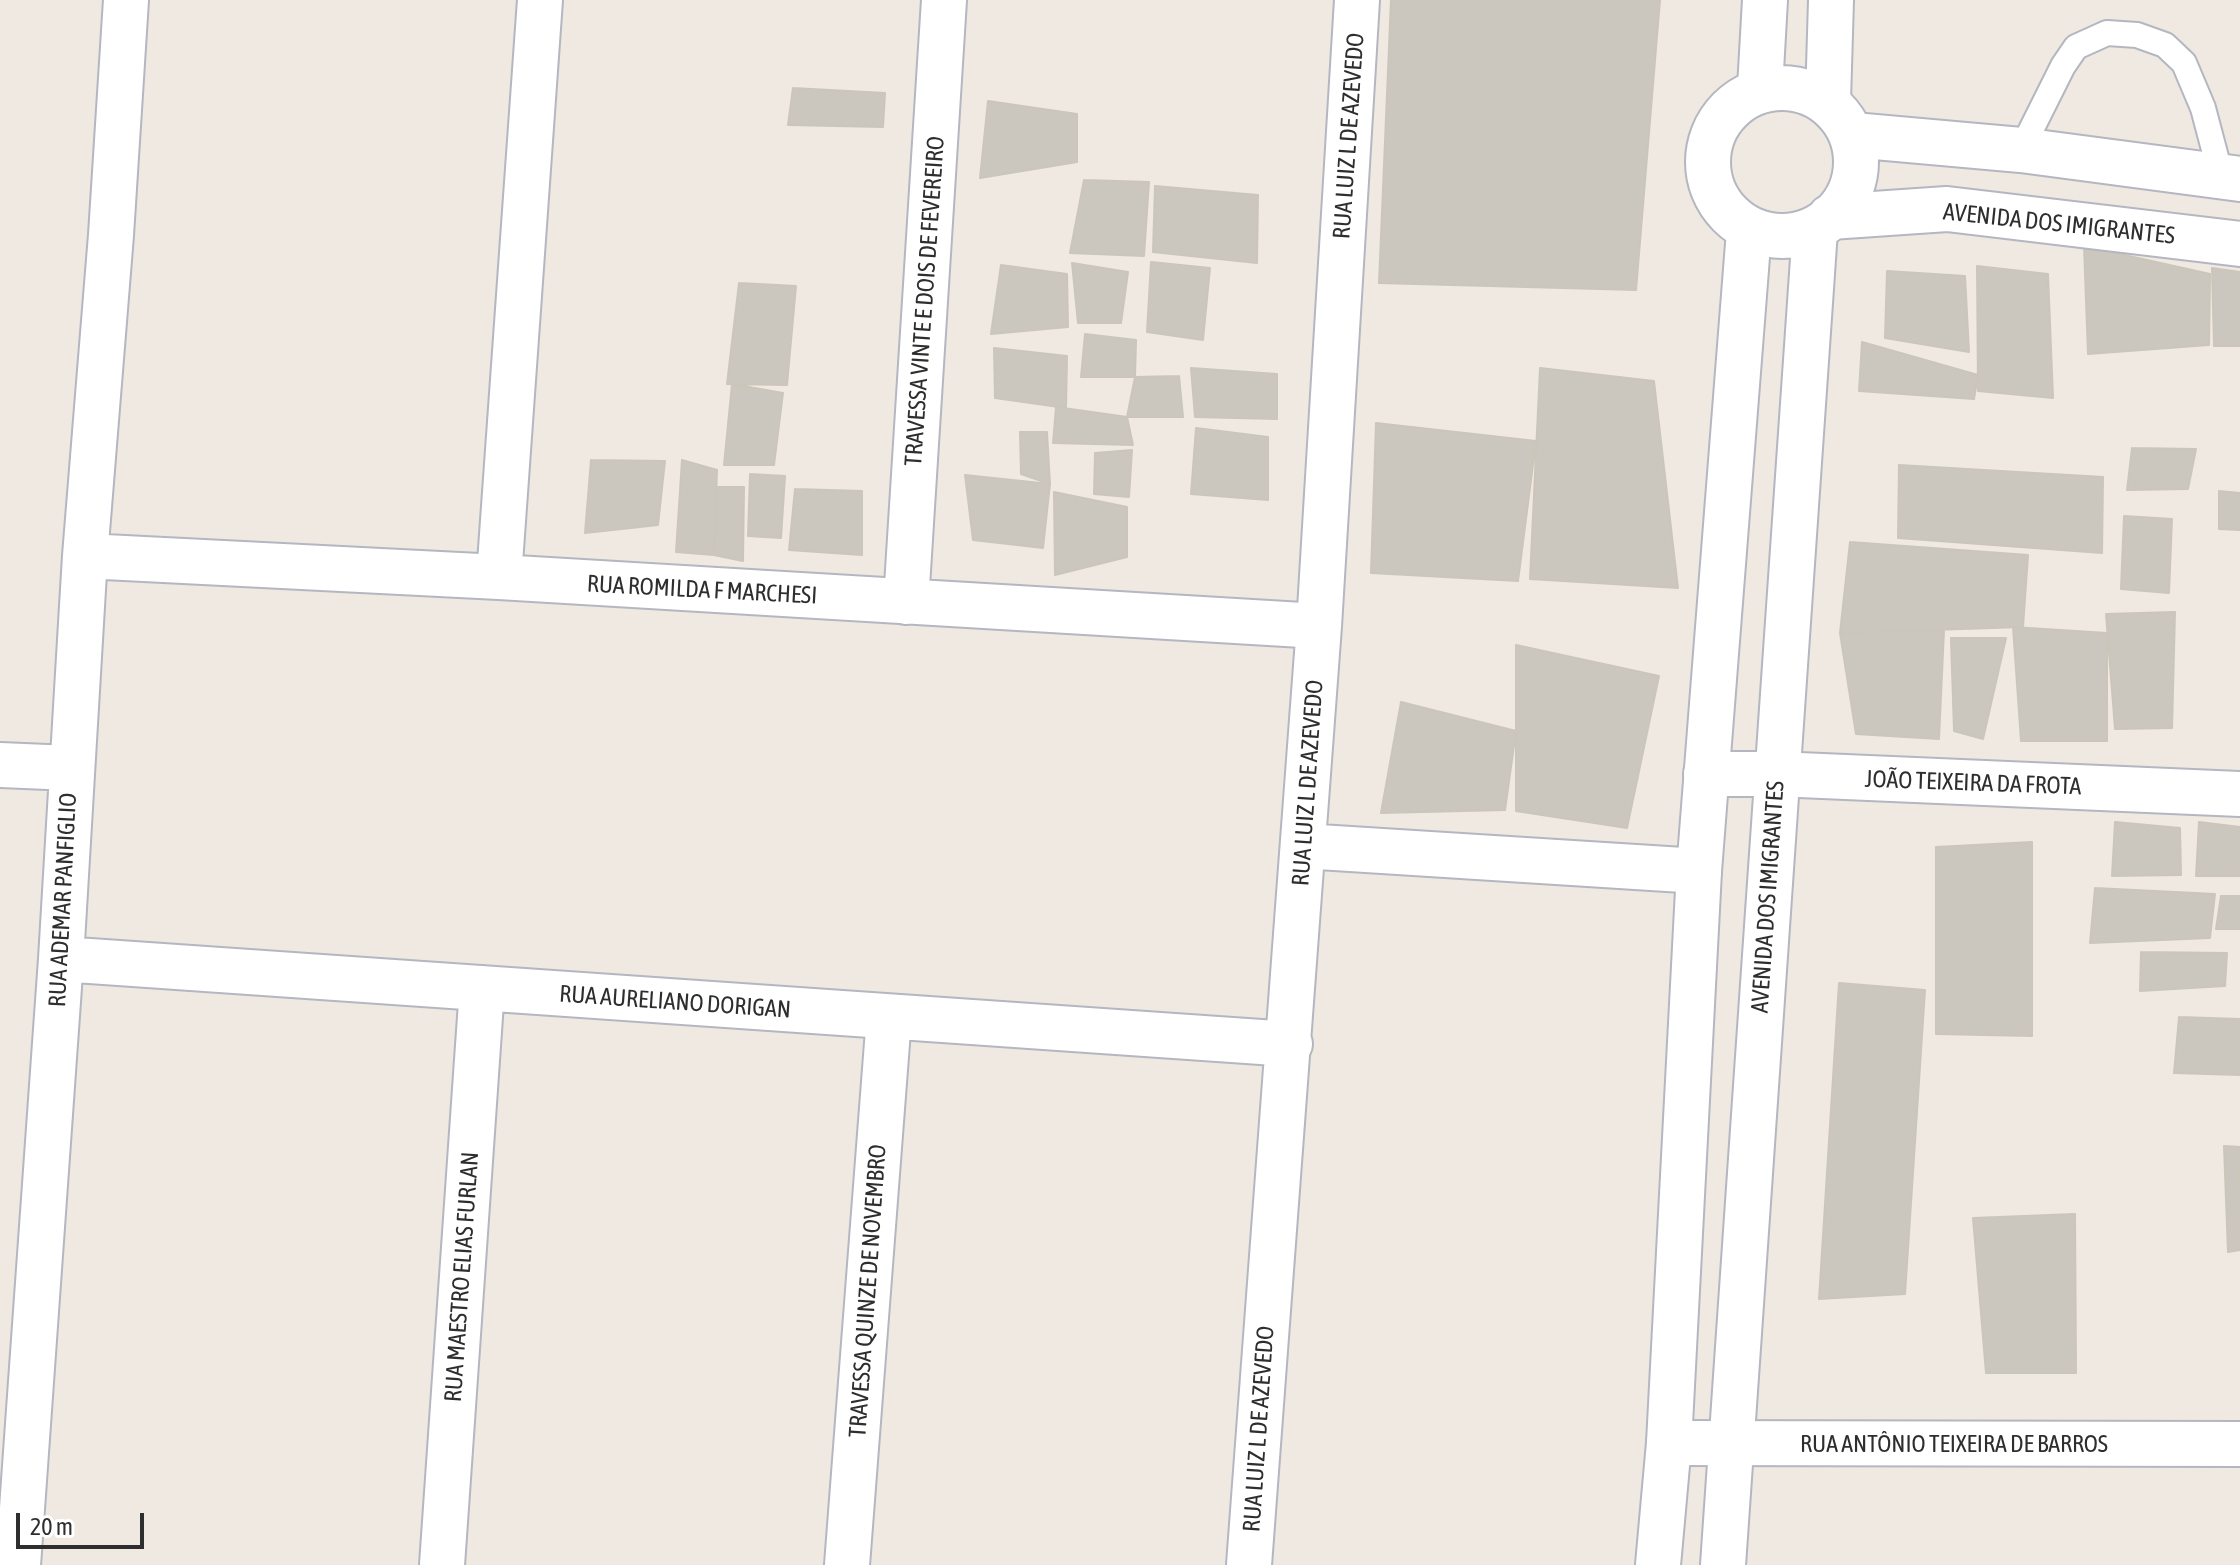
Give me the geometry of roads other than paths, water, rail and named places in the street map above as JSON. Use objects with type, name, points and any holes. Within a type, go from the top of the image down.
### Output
[{"type":"street","name":"RUA ADEMAR PANFIGLIO","points":[[18,1565],[61,959],[85,556],[126,0]]},
{"type":"street","points":[[499,577],[540,0]]},
{"type":"street","name":"TRAVESSA VINTE E DOIS DE FEVEREIRO","points":[[906,602],[944,0]]},
{"type":"street","name":"RUA LUIZ L DE AZEVEDO","points":[[1249,1565],[1319,626],[1357,0]]},
{"type":"street","points":[[1760,88],[1765,0]]},
{"type":"street","points":[[1831,0],[1841,118],[1857,170],[1845,203],[1822,224],[1782,238],[1749,231],[1716,199],[1706,155],[1723,113],[1760,88],[1796,86],[1841,118],[2021,150],[2231,178]]},
{"type":"street","name":"AVENIDA DOS IMIGRANTES","points":[[1723,1565],[1776,774],[1822,224],[1947,209],[2240,244]]},
{"type":"street","points":[[1658,1565],[1669,1443],[1699,871],[1749,231]]},
{"type":"street","name":"RUA ROMILDA F MARCHESI","points":[[85,556],[499,577],[1319,626]]},
{"type":"street","points":[[0,765],[71,768]]},
{"type":"street","name":"JOÃO TEIXEIRA DA FROTA","points":[[1706,774],[1776,774],[2240,794]]},
{"type":"street","points":[[1303,846],[1699,871]]},
{"type":"street","name":"RUA AURELIANO DORIGAN","points":[[61,959],[1290,1044]]},
{"type":"street","name":"RUA MAESTRO ELIAS FURLAN","points":[[442,1565],[482,988]]},
{"type":"street","name":"TRAVESSA QUINZE DE NOVEMBRO","points":[[847,1565],[889,1017]]},
{"type":"street","name":"RUA ANTÔNIO TEIXEIRA DE BARROS","points":[[1669,1443],[2240,1444]]},
{"type":"lane","points":[[2021,150],[2063,66],[2076,47],[2107,33],[2137,35],[2165,45],[2184,63],[2231,178]]}]
